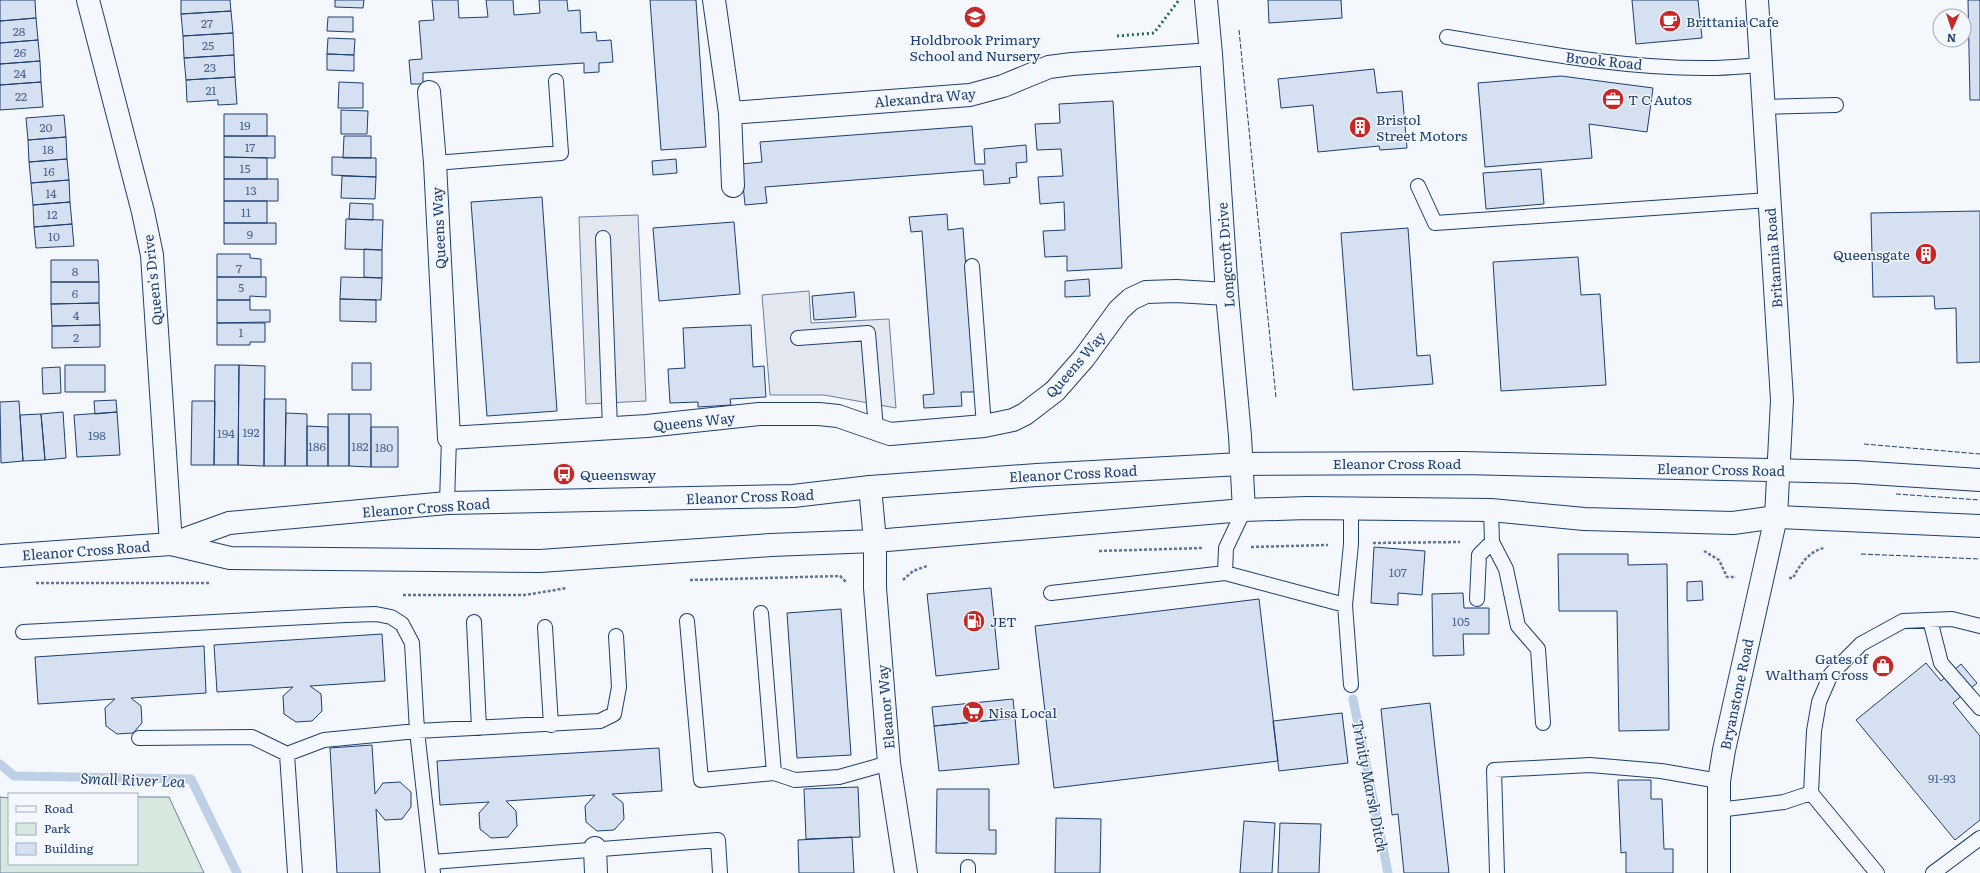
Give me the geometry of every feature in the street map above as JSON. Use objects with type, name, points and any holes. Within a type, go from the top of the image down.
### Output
[{"type":"street","name":"Queen's Drive","points":[[88,0],[143,212],[152,255],[171,544]]},
{"type":"street","points":[[714,0],[730,113],[732,186]]},
{"type":"street","name":"Longcroft Drive","points":[[1206,0],[1244,510]]},
{"type":"street","name":"Britannia Road","points":[[1757,0],[1782,387],[1776,517]]},
{"type":"street","name":"Alexandra Way","points":[[730,113],[970,95],[1003,86],[1050,67],[1072,64],[1211,54]]},
{"type":"street","name":"Queens Way","points":[[429,92],[435,163],[449,438],[610,428],[759,414],[819,414],[838,416],[890,434],[907,434],[984,426],[1013,420],[1025,414],[1055,391],[1084,358],[1119,310],[1131,299],[1146,292],[1176,291],[1227,294]]},
{"type":"street","name":"Eleanor Cross Road","points":[[0,556],[171,544],[229,523],[447,503],[794,496],[870,487],[1044,474],[1241,464],[1463,463],[1855,472],[1980,480]]},
{"type":"street","name":"Eleanor Way","points":[[870,487],[875,541],[875,588],[889,763],[906,873]]},
{"type":"street","name":"Eleanor Cross Road","points":[[171,544],[230,558],[540,561],[770,545],[875,541],[1244,510],[1351,508],[1491,510],[1584,519],[1733,523],[1776,517],[1980,526]]},
{"type":"street","name":"Bryanstone Road","points":[[1719,873],[1719,781],[1724,750],[1776,517]]},
{"type":"street","points":[[595,848],[596,873]]},
{"type":"lane","name":"Brook Road","points":[[1447,37],[1570,57],[1649,65],[1710,68],[1762,65]]},
{"type":"lane","points":[[435,163],[561,153],[556,81]]},
{"type":"lane","points":[[1764,107],[1836,105]]},
{"type":"lane","points":[[1418,186],[1435,223],[1769,200]]},
{"type":"lane","points":[[603,238],[610,428]]},
{"type":"lane","points":[[972,266],[984,426]]},
{"type":"lane","points":[[798,338],[868,333],[876,429]]},
{"type":"lane","points":[[447,503],[449,438]]},
{"type":"lane","points":[[1351,508],[1351,544],[1345,605],[1351,685]]},
{"type":"lane","points":[[1225,573],[1226,548],[1244,510]]},
{"type":"lane","points":[[1491,510],[1492,542],[1506,569],[1518,626],[1538,650],[1543,723]]},
{"type":"lane","points":[[1477,599],[1478,555],[1492,542]]},
{"type":"lane","points":[[1051,593],[1225,573],[1345,605]]},
{"type":"lane","points":[[761,613],[774,774]]},
{"type":"lane","points":[[23,632],[346,615],[376,614],[391,617],[402,624],[412,643],[417,731],[432,867],[595,848],[718,840],[720,873]]},
{"type":"lane","points":[[1877,873],[1811,793],[1814,731],[1819,702],[1831,674],[1861,644],[1903,621],[1952,619],[1980,626]]},
{"type":"lane","points":[[1930,620],[1941,663],[1980,708]]},
{"type":"lane","points":[[687,621],[701,780],[774,774],[795,780],[839,777],[889,763]]},
{"type":"lane","points":[[474,622],[480,728]]},
{"type":"lane","points":[[546,627],[551,724]]},
{"type":"lane","points":[[139,738],[252,737],[287,754],[324,740],[417,731],[600,721],[614,714],[619,687],[616,636]]},
{"type":"lane","points":[[287,754],[295,873]]},
{"type":"lane","points":[[1497,873],[1494,770],[1590,765],[1661,771],[1719,781]]},
{"type":"lane","points":[[1718,810],[1784,802],[1811,793]]},
{"type":"lane","points":[[1933,873],[1980,838]]},
{"type":"path","points":[[1094,552],[1351,544],[1492,542]]},
{"type":"path","points":[[1698,547],[1719,560],[1727,577],[1734,576]]},
{"type":"path","points":[[1782,578],[1793,578],[1799,566],[1806,559],[1818,549],[1826,548]]},
{"type":"path","points":[[899,583],[914,571],[932,564]]},
{"type":"green space","points":[[0,797],[8,798],[8,865],[138,865],[138,797],[169,797],[204,873],[0,873]]},
{"type":"shaded area","points":[[638,215],[646,401],[586,404],[579,217]]},
{"type":"shaded area","points":[[809,291],[811,323],[889,319],[896,408],[824,395],[770,395],[762,295]]},
{"type":"building","points":[[0,0],[35,0],[36,18],[0,21]]},
{"type":"building","points":[[181,0],[230,0],[231,11],[181,14]]},
{"type":"building","points":[[335,0],[364,0],[363,8],[335,7]]},
{"type":"building","points":[[432,0],[458,0],[459,18],[488,17],[486,0],[513,0],[514,15],[540,13],[539,0],[567,0],[568,11],[580,10],[581,33],[596,32],[597,41],[611,40],[613,62],[599,63],[599,72],[584,73],[584,63],[423,73],[423,84],[411,84],[409,60],[422,59],[419,21],[434,20]]},
{"type":"building","points":[[650,0],[696,0],[706,147],[661,150]]},
{"type":"building","points":[[1268,0],[1341,0],[1342,18],[1269,23]]},
{"type":"building","points":[[1632,0],[1698,0],[1702,38],[1636,44]]},
{"type":"building","points":[[1968,0],[1980,0],[1980,100],[1970,100],[1969,48],[1972,48],[1972,8],[1968,8]]},
{"type":"building","points":[[231,11],[233,33],[183,36],[181,14]]},
{"type":"building","points":[[328,17],[353,17],[353,32],[327,31]]},
{"type":"building","points":[[36,18],[38,40],[0,43],[0,21]]},
{"type":"building","points":[[233,33],[234,55],[184,58],[183,36]]},
{"type":"building","points":[[328,38],[355,39],[354,55],[327,54]]},
{"type":"building","points":[[38,40],[40,61],[0,64],[0,43]]},
{"type":"building","points":[[327,54],[354,55],[354,71],[327,70]]},
{"type":"building","points":[[234,55],[235,77],[186,80],[184,58]]},
{"type":"building","points":[[40,61],[41,82],[0,85],[0,64]]},
{"type":"building","name":"Bristol Street Motors","points":[[1374,69],[1377,93],[1402,91],[1407,148],[1380,150],[1379,146],[1318,152],[1313,105],[1281,108],[1278,79]]},
{"type":"building","points":[[1561,76],[1653,88],[1647,132],[1589,124],[1592,158],[1485,167],[1478,83]]},
{"type":"building","points":[[235,77],[237,104],[218,105],[218,100],[187,102],[186,80]]},
{"type":"building","points":[[41,82],[43,107],[0,110],[0,85]]},
{"type":"building","points":[[339,82],[363,83],[363,108],[338,108]]},
{"type":"building","points":[[1113,101],[1122,268],[1067,271],[1067,256],[1045,257],[1043,231],[1065,230],[1064,202],[1040,204],[1038,177],[1063,176],[1061,149],[1037,150],[1035,124],[1060,123],[1059,104]]},
{"type":"building","points":[[341,110],[368,111],[367,134],[341,134]]},
{"type":"building","points":[[224,114],[267,114],[267,136],[224,136]]},
{"type":"building","points":[[64,115],[66,137],[28,140],[26,118]]},
{"type":"building","points":[[972,126],[975,164],[985,164],[984,149],[1026,145],[1027,162],[1016,163],[1017,177],[1009,178],[1010,183],[984,185],[983,170],[765,187],[767,203],[745,205],[741,164],[762,162],[760,142]]},
{"type":"building","points":[[224,136],[275,136],[275,158],[224,157]]},
{"type":"building","points":[[344,136],[371,136],[371,158],[343,158]]},
{"type":"building","points":[[66,137],[67,159],[29,162],[28,140]]},
{"type":"building","points":[[224,157],[267,158],[267,179],[224,179]]},
{"type":"building","points":[[332,157],[376,158],[376,177],[332,175]]},
{"type":"building","points":[[67,159],[69,180],[31,183],[29,162]]},
{"type":"building","points":[[676,159],[677,173],[653,175],[652,161]]},
{"type":"building","points":[[1541,169],[1544,204],[1486,209],[1483,173]]},
{"type":"building","points":[[342,176],[376,177],[375,199],[341,198]]},
{"type":"building","points":[[224,179],[278,179],[278,201],[224,201]]},
{"type":"building","points":[[69,180],[70,202],[33,205],[31,183]]},
{"type":"building","points":[[542,197],[557,411],[487,416],[471,202]]},
{"type":"building","points":[[224,201],[267,201],[267,223],[224,223]]},
{"type":"building","points":[[70,202],[72,224],[34,227],[33,205]]},
{"type":"building","points":[[350,203],[373,204],[373,220],[349,219]]},
{"type":"building","name":"Queensgate","points":[[1980,211],[1980,362],[1957,363],[1956,308],[1935,309],[1934,296],[1873,297],[1871,213]]},
{"type":"building","points":[[947,214],[948,230],[963,228],[975,392],[961,392],[962,406],[924,408],[923,395],[934,394],[922,231],[911,232],[909,217]]},
{"type":"building","points":[[346,219],[383,220],[382,250],[345,249]]},
{"type":"building","points":[[734,222],[740,294],[659,301],[653,228]]},
{"type":"building","points":[[224,223],[276,223],[276,244],[224,244]]},
{"type":"building","points":[[72,224],[74,246],[36,248],[34,227]]},
{"type":"building","points":[[1408,228],[1417,356],[1430,355],[1433,384],[1353,390],[1341,233]]},
{"type":"building","points":[[364,249],[382,250],[382,278],[364,277]]},
{"type":"building","points":[[217,254],[250,254],[250,258],[261,259],[261,277],[217,277]]},
{"type":"building","points":[[1578,257],[1581,295],[1600,294],[1606,385],[1501,391],[1493,262]]},
{"type":"building","points":[[51,260],[98,260],[99,282],[51,282]]},
{"type":"building","points":[[217,277],[266,277],[266,297],[250,296],[250,300],[217,300]]},
{"type":"building","points":[[341,277],[382,278],[381,300],[340,299]]},
{"type":"building","points":[[1089,279],[1090,296],[1065,297],[1065,281]]},
{"type":"building","points":[[51,282],[99,282],[99,303],[51,304]]},
{"type":"building","points":[[854,292],[856,317],[814,320],[812,296]]},
{"type":"building","points":[[340,299],[376,300],[376,322],[340,321]]},
{"type":"building","points":[[217,300],[250,300],[250,310],[270,310],[270,322],[217,323]]},
{"type":"building","points":[[99,303],[100,325],[52,326],[51,304]]},
{"type":"building","points":[[217,323],[265,323],[265,342],[250,342],[250,345],[217,345]]},
{"type":"building","points":[[100,325],[100,347],[52,348],[52,326]]},
{"type":"building","points":[[751,325],[753,367],[764,366],[766,397],[730,399],[731,405],[698,407],[698,402],[670,403],[668,369],[685,368],[683,328]]},
{"type":"building","points":[[352,363],[371,363],[371,390],[352,390]]},
{"type":"building","points":[[65,365],[105,365],[105,392],[65,392]]},
{"type":"building","points":[[215,365],[239,365],[238,465],[214,465]]},
{"type":"building","points":[[239,365],[265,366],[264,466],[238,465]]},
{"type":"building","points":[[60,367],[61,393],[43,394],[42,368]]},
{"type":"building","points":[[264,399],[286,399],[285,466],[264,466]]},
{"type":"building","points":[[116,400],[117,412],[95,414],[94,401]]},
{"type":"building","points":[[19,401],[23,461],[1,463],[0,402]]},
{"type":"building","points":[[192,401],[215,401],[214,465],[191,465]]},
{"type":"building","points":[[63,412],[66,458],[45,460],[41,414]]},
{"type":"building","points":[[117,412],[120,455],[77,457],[74,415]]},
{"type":"building","points":[[286,413],[307,414],[307,466],[285,466]]},
{"type":"building","points":[[41,414],[45,460],[23,461],[20,415]]},
{"type":"building","points":[[328,414],[349,414],[349,466],[328,466]]},
{"type":"building","points":[[349,414],[371,414],[371,467],[349,466]]},
{"type":"building","points":[[307,426],[328,427],[328,466],[307,466]]},
{"type":"building","points":[[371,427],[398,427],[398,467],[371,467]]},
{"type":"building","points":[[1374,547],[1425,551],[1422,595],[1398,593],[1398,605],[1371,603]]},
{"type":"building","points":[[1558,554],[1628,554],[1628,565],[1667,564],[1669,730],[1619,731],[1617,611],[1559,611]]},
{"type":"building","points":[[1702,581],[1703,600],[1687,601],[1687,582]]},
{"type":"building","points":[[991,588],[999,669],[936,676],[927,594]]},
{"type":"building","points":[[1463,593],[1464,608],[1489,608],[1489,634],[1463,634],[1464,655],[1433,656],[1432,594]]},
{"type":"building","points":[[1259,599],[1278,761],[1054,788],[1035,626]]},
{"type":"building","points":[[841,609],[851,755],[797,758],[787,613]]},
{"type":"building","points":[[382,634],[385,681],[310,686],[321,694],[322,711],[312,721],[296,722],[284,714],[283,696],[293,687],[217,692],[214,645]]},
{"type":"building","points":[[204,646],[206,693],[131,698],[141,706],[142,723],[133,733],[117,734],[106,726],[105,708],[115,699],[38,704],[35,657]]},
{"type":"building","points":[[1926,663],[1941,681],[1961,664],[1977,683],[1953,703],[1980,736],[1980,820],[1955,840],[1856,720]]},
{"type":"building","name":"Nisa Local","points":[[1013,699],[1015,718],[934,726],[932,707]]},
{"type":"building","points":[[1430,703],[1449,873],[1404,873],[1398,814],[1392,815],[1381,709]]},
{"type":"building","points":[[1342,713],[1348,763],[1279,771],[1273,721]]},
{"type":"building","points":[[1015,718],[1019,764],[939,771],[934,726]]},
{"type":"building","points":[[372,745],[375,794],[383,783],[400,782],[411,792],[411,807],[402,819],[385,820],[376,809],[380,873],[337,873],[330,748]]},
{"type":"building","points":[[659,748],[662,791],[612,794],[623,803],[624,819],[614,830],[597,831],[586,822],[585,806],[595,795],[506,801],[516,811],[517,826],[508,837],[491,838],[480,829],[479,813],[489,802],[440,805],[437,761]]},
{"type":"building","points":[[1618,780],[1651,780],[1651,799],[1662,799],[1664,849],[1673,849],[1673,873],[1626,873],[1626,852],[1621,853]]},
{"type":"building","points":[[858,787],[860,837],[806,839],[804,789]]},
{"type":"building","points":[[937,789],[989,789],[989,830],[996,830],[996,854],[936,853]]},
{"type":"building","points":[[1056,818],[1101,819],[1100,873],[1055,873]]},
{"type":"building","points":[[1244,821],[1275,823],[1272,873],[1240,873]]},
{"type":"building","points":[[1280,823],[1321,824],[1319,873],[1278,873]]},
{"type":"building","points":[[852,837],[854,873],[799,873],[798,840]]},
{"type":"waterway","name":"Trinity Marsh Ditch","points":[[1353,699],[1388,873]]},
{"type":"waterway","name":"Small River Lea","points":[[0,764],[14,776],[191,779],[237,873]]},
{"type":"hedge","points":[[1117,36],[1154,33],[1179,0]]},
{"type":"fence","points":[[1239,30],[1276,398]]},
{"type":"fence","points":[[1864,444],[1980,454]]},
{"type":"fence","points":[[1896,494],[1980,500]]},
{"type":"fence","points":[[1861,554],[1980,559]]},
{"type":"place","name":"Holdbrook Primary School and Nursery","points":[[975,17]]},
{"type":"place","name":"Brittania Cafe","points":[[1670,21]]},
{"type":"place","name":"T C Autos","points":[[1613,99]]},
{"type":"place","name":"Bristol Street Motors","points":[[1360,127]]},
{"type":"place","name":"Queensgate","points":[[1926,254]]},
{"type":"place","name":"Queensway","points":[[564,474]]},
{"type":"place","name":"JET","points":[[974,621]]},
{"type":"place","name":"Gates of Waltham Cross","points":[[1883,666]]},
{"type":"place","name":"Nisa Local","points":[[973,712]]}]
